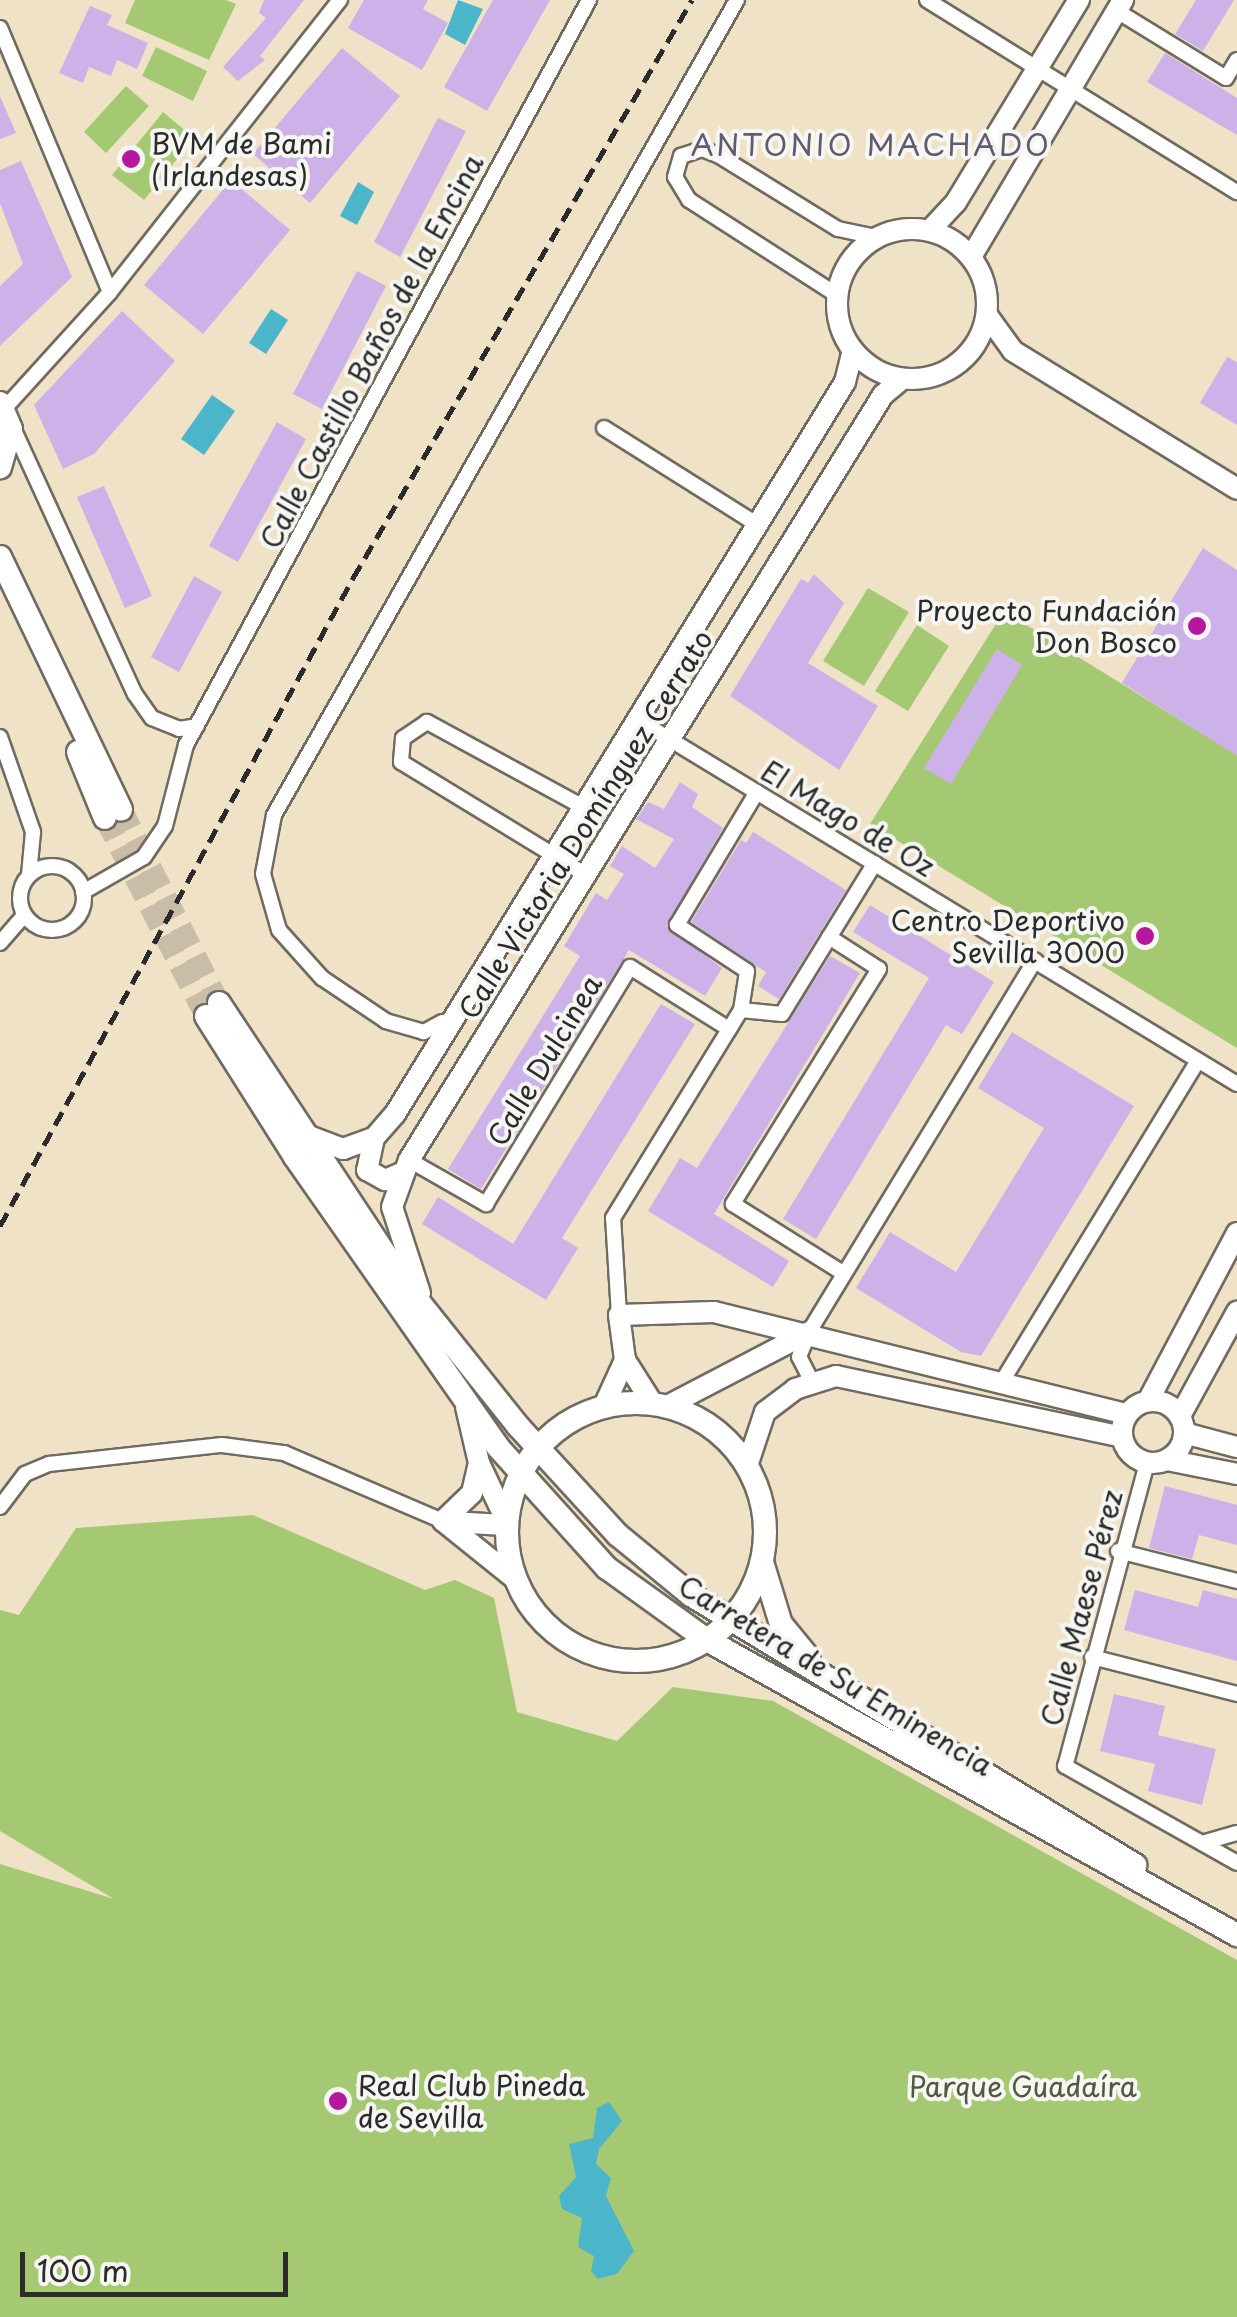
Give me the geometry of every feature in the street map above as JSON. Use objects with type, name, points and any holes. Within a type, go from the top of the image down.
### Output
[{"type":"main road","points":[[0,467],[11,440],[2,404]]},
{"type":"main road","points":[[0,557],[113,813]]},
{"type":"main road","name":"Carretera de Su Eminencia","points":[[212,1009],[431,1318],[539,1451],[618,1535],[728,1618],[1125,1857],[1227,1929],[708,1640],[606,1568],[523,1476],[465,1400],[295,1157],[212,1009]]},
{"type":"main road","points":[[750,1664],[624,1661],[589,1653],[532,1610],[514,1578],[506,1522],[523,1476],[550,1434],[604,1406],[660,1405],[726,1439],[747,1466],[763,1513],[762,1562],[782,1624],[833,1680]]},
{"type":"main road","points":[[660,1660],[708,1640],[748,1598],[762,1562]]},
{"type":"street","points":[[197,726],[179,729],[152,718],[135,694],[2,404],[110,292],[340,0]]},
{"type":"street","name":"Calle Castillo Baños de la Encina","points":[[84,892],[144,857],[165,826],[186,745],[589,0]]},
{"type":"street","points":[[442,1022],[424,1032],[386,1020],[322,978],[280,930],[263,874],[274,815],[736,0]]},
{"type":"street","points":[[927,0],[1237,192]]},
{"type":"street","points":[[836,295],[689,200],[674,177],[682,156],[702,149],[718,155],[838,229],[875,237],[930,230],[956,202],[1079,0]]},
{"type":"street","points":[[971,257],[1120,6],[1226,78],[1237,60]]},
{"type":"street","points":[[0,28],[110,292]]},
{"type":"street","points":[[930,230],[971,257],[982,274],[986,314],[966,357]]},
{"type":"street","points":[[875,237],[849,261],[836,295],[839,324],[853,351],[870,367],[902,379],[936,376],[966,357],[990,348],[1014,351]]},
{"type":"street","points":[[986,314],[1014,351],[1237,489]]},
{"type":"street","name":"Calle Victoria Domínguez Cerrato","points":[[374,1138],[440,1044],[758,525],[845,382],[853,351]]},
{"type":"street","name":"Calle Victoria Domínguez Cerrato","points":[[431,1318],[406,1263],[392,1207],[407,1166],[883,394],[902,379]]},
{"type":"street","points":[[604,428],[758,525]]},
{"type":"street","name":"El Mago de Oz","points":[[638,720],[1237,1084]]},
{"type":"street","points":[[585,808],[427,722],[404,738],[401,762],[586,874]]},
{"type":"street","points":[[0,738],[33,832],[29,876],[20,894],[24,915],[40,928],[62,929],[78,917],[84,892],[76,877],[58,866],[29,876]]},
{"type":"street","points":[[604,1406],[624,1360],[613,1218],[741,1010],[747,970],[677,925],[758,792]]},
{"type":"street","points":[[741,1010],[782,1014],[875,864]]},
{"type":"street","points":[[0,943],[24,915]]},
{"type":"street","points":[[829,937],[878,968],[733,1204],[843,1274]]},
{"type":"street","points":[[812,1382],[799,1356],[808,1332],[1035,960]]},
{"type":"street","name":"Calle Dulcinea","points":[[407,1166],[486,1204],[630,967],[729,1029]]},
{"type":"street","points":[[1000,1384],[1198,1060]]},
{"type":"street","points":[[304,1134],[343,1149],[374,1138]]},
{"type":"street","points":[[374,1138],[367,1170],[385,1180],[407,1166]]},
{"type":"street","points":[[1237,1233],[1148,1401],[1128,1414],[1122,1437],[1130,1454],[1237,1474]]},
{"type":"street","points":[[620,1315],[714,1312],[808,1332],[1128,1414]]},
{"type":"street","points":[[1157,1462],[1182,1425],[1237,1312]]},
{"type":"street","points":[[624,1360],[660,1405],[808,1332]]},
{"type":"street","points":[[747,1466],[765,1412],[812,1382],[836,1376],[900,1385],[1122,1437]]},
{"type":"street","points":[[443,1521],[506,1522],[479,1463],[465,1400]]},
{"type":"street","points":[[1148,1401],[1182,1425],[1237,1446]]},
{"type":"street","points":[[0,1507],[25,1474],[49,1464],[222,1445],[284,1454],[443,1521],[514,1578]]},
{"type":"street","name":"Calle Maese Pérez","points":[[1157,1462],[1118,1551],[1066,1766],[1202,1843]]},
{"type":"street","points":[[443,1521],[472,1493],[479,1463]]},
{"type":"street","points":[[1118,1551],[1237,1581]]},
{"type":"street","points":[[1092,1657],[1237,1694]]},
{"type":"street","points":[[1202,1843],[1237,1832]]},
{"type":"street","points":[[1202,1843],[1237,1863]]},
{"type":"green space","points":[[135,0],[226,0],[236,4],[209,60],[125,23]]},
{"type":"green space","points":[[156,47],[207,71],[193,101],[142,76]]},
{"type":"green space","points":[[126,86],[149,106],[106,153],[84,132]]},
{"type":"green space","points":[[163,112],[194,138],[144,200],[112,175]]},
{"type":"green space","points":[[868,588],[909,612],[864,686],[823,661]]},
{"type":"green space","name":"Centro Deportivo Sevilla 3000","points":[[1004,611],[1237,755],[1237,1048],[870,824]]},
{"type":"green space","points":[[917,625],[949,646],[908,711],[875,691]]},
{"type":"green space","name":"Parque Guadaíra","points":[[253,1515],[425,1590],[455,1580],[494,1598],[517,1712],[617,1741],[673,1687],[773,1701],[1237,1960],[1237,2317],[0,2317],[0,1864],[114,1899],[0,1831],[0,1610],[19,1615],[76,1528]]},
{"type":"water","points":[[458,0],[483,9],[465,45],[445,34]]},
{"type":"water","points":[[358,182],[374,192],[357,225],[340,216]]},
{"type":"water","points":[[271,309],[288,320],[266,354],[249,343]]},
{"type":"water","points":[[212,395],[235,411],[204,455],[181,439]]},
{"type":"water","points":[[609,2102],[622,2121],[599,2149],[596,2164],[611,2178],[606,2196],[634,2251],[617,2274],[598,2279],[591,2271],[594,2256],[578,2247],[582,2218],[562,2209],[559,2196],[576,2177],[569,2144],[593,2138],[597,2108]]},
{"type":"building","points":[[264,0],[304,0],[260,56],[265,60],[238,81],[223,67],[266,18],[259,13]]},
{"type":"building","points":[[364,0],[428,0],[423,9],[448,23],[422,70],[348,28]]},
{"type":"building","points":[[493,0],[550,0],[487,111],[444,87]]},
{"type":"building","points":[[1196,0],[1234,0],[1203,51],[1175,34]]},
{"type":"building","points":[[90,6],[112,15],[107,25],[148,43],[137,69],[117,60],[111,76],[89,67],[83,83],[59,73]]},
{"type":"building","points":[[342,48],[400,96],[310,203],[253,154]]},
{"type":"building","points":[[1165,53],[1237,98],[1237,135],[1147,82]]},
{"type":"building","points":[[0,96],[16,133],[0,139]]},
{"type":"building","points":[[438,118],[466,131],[400,257],[374,242]]},
{"type":"building","points":[[21,161],[72,277],[0,346],[0,286],[23,264],[0,203],[0,170]]},
{"type":"building","points":[[231,180],[290,230],[203,334],[144,285]]},
{"type":"building","points":[[357,271],[386,286],[322,409],[293,394]]},
{"type":"building","points":[[122,311],[175,361],[94,454],[63,469],[34,405]]},
{"type":"building","points":[[1227,357],[1237,362],[1237,425],[1200,403]]},
{"type":"building","points":[[277,422],[306,439],[238,562],[209,546]]},
{"type":"building","points":[[104,486],[152,596],[125,608],[77,497]]},
{"type":"building","name":"Proyecto Fundación Don Bosco","points":[[1203,548],[1237,570],[1237,756],[1122,683]]},
{"type":"building","points":[[814,574],[844,603],[808,663],[878,706],[839,770],[730,696],[801,579],[808,583]]},
{"type":"building","points":[[194,576],[222,592],[179,672],[151,657]]},
{"type":"building","points":[[997,649],[1022,665],[951,784],[924,768]]},
{"type":"building","points":[[680,782],[698,794],[692,807],[723,828],[666,926],[722,968],[705,996],[629,950],[481,1189],[448,1169],[580,956],[564,946],[596,893],[607,900],[624,874],[610,866],[622,846],[655,868],[674,839],[636,819],[648,802],[664,809]]},
{"type":"building","points":[[753,832],[846,890],[779,999],[758,986],[766,972],[691,922],[741,840],[746,843]]},
{"type":"building","points":[[870,905],[994,982],[962,1034],[946,1025],[816,1239],[783,1219],[929,978],[853,932]]},
{"type":"building","points":[[830,956],[860,973],[714,1214],[789,1261],[773,1287],[648,1211],[680,1158],[697,1168]]},
{"type":"building","points":[[661,1004],[695,1024],[562,1238],[578,1248],[546,1300],[422,1224],[438,1197],[513,1244]]},
{"type":"building","points":[[1012,1032],[1134,1106],[981,1356],[961,1352],[856,1288],[890,1232],[956,1272],[1044,1128],[978,1088]]},
{"type":"building","points":[[1165,1486],[1237,1505],[1237,1545],[1199,1535],[1192,1559],[1149,1548]]},
{"type":"building","points":[[1135,1590],[1198,1607],[1203,1590],[1237,1599],[1237,1661],[1124,1630]]},
{"type":"building","points":[[1114,1694],[1165,1706],[1158,1735],[1216,1749],[1202,1805],[1148,1791],[1155,1764],[1100,1751]]},
{"type":"tunnel","points":[[121,809],[219,1003]]},
{"type":"tunnel","points":[[105,818],[206,1016]]},
{"type":"railway","points":[[0,1226],[353,578],[692,0]]},
{"type":"place","name":"BVM de Bami (Irlandesas)","points":[[131,159]]},
{"type":"place","name":"Proyecto Fundación Don Bosco","points":[[1197,626]]},
{"type":"place","name":"Centro Deportivo Sevilla 3000","points":[[1145,936]]},
{"type":"place","name":"Real Club Pineda de Sevilla","points":[[338,2101]]},
{"type":"district","name":"ANTONIO MACHADO","points":[[871,144]]}]
